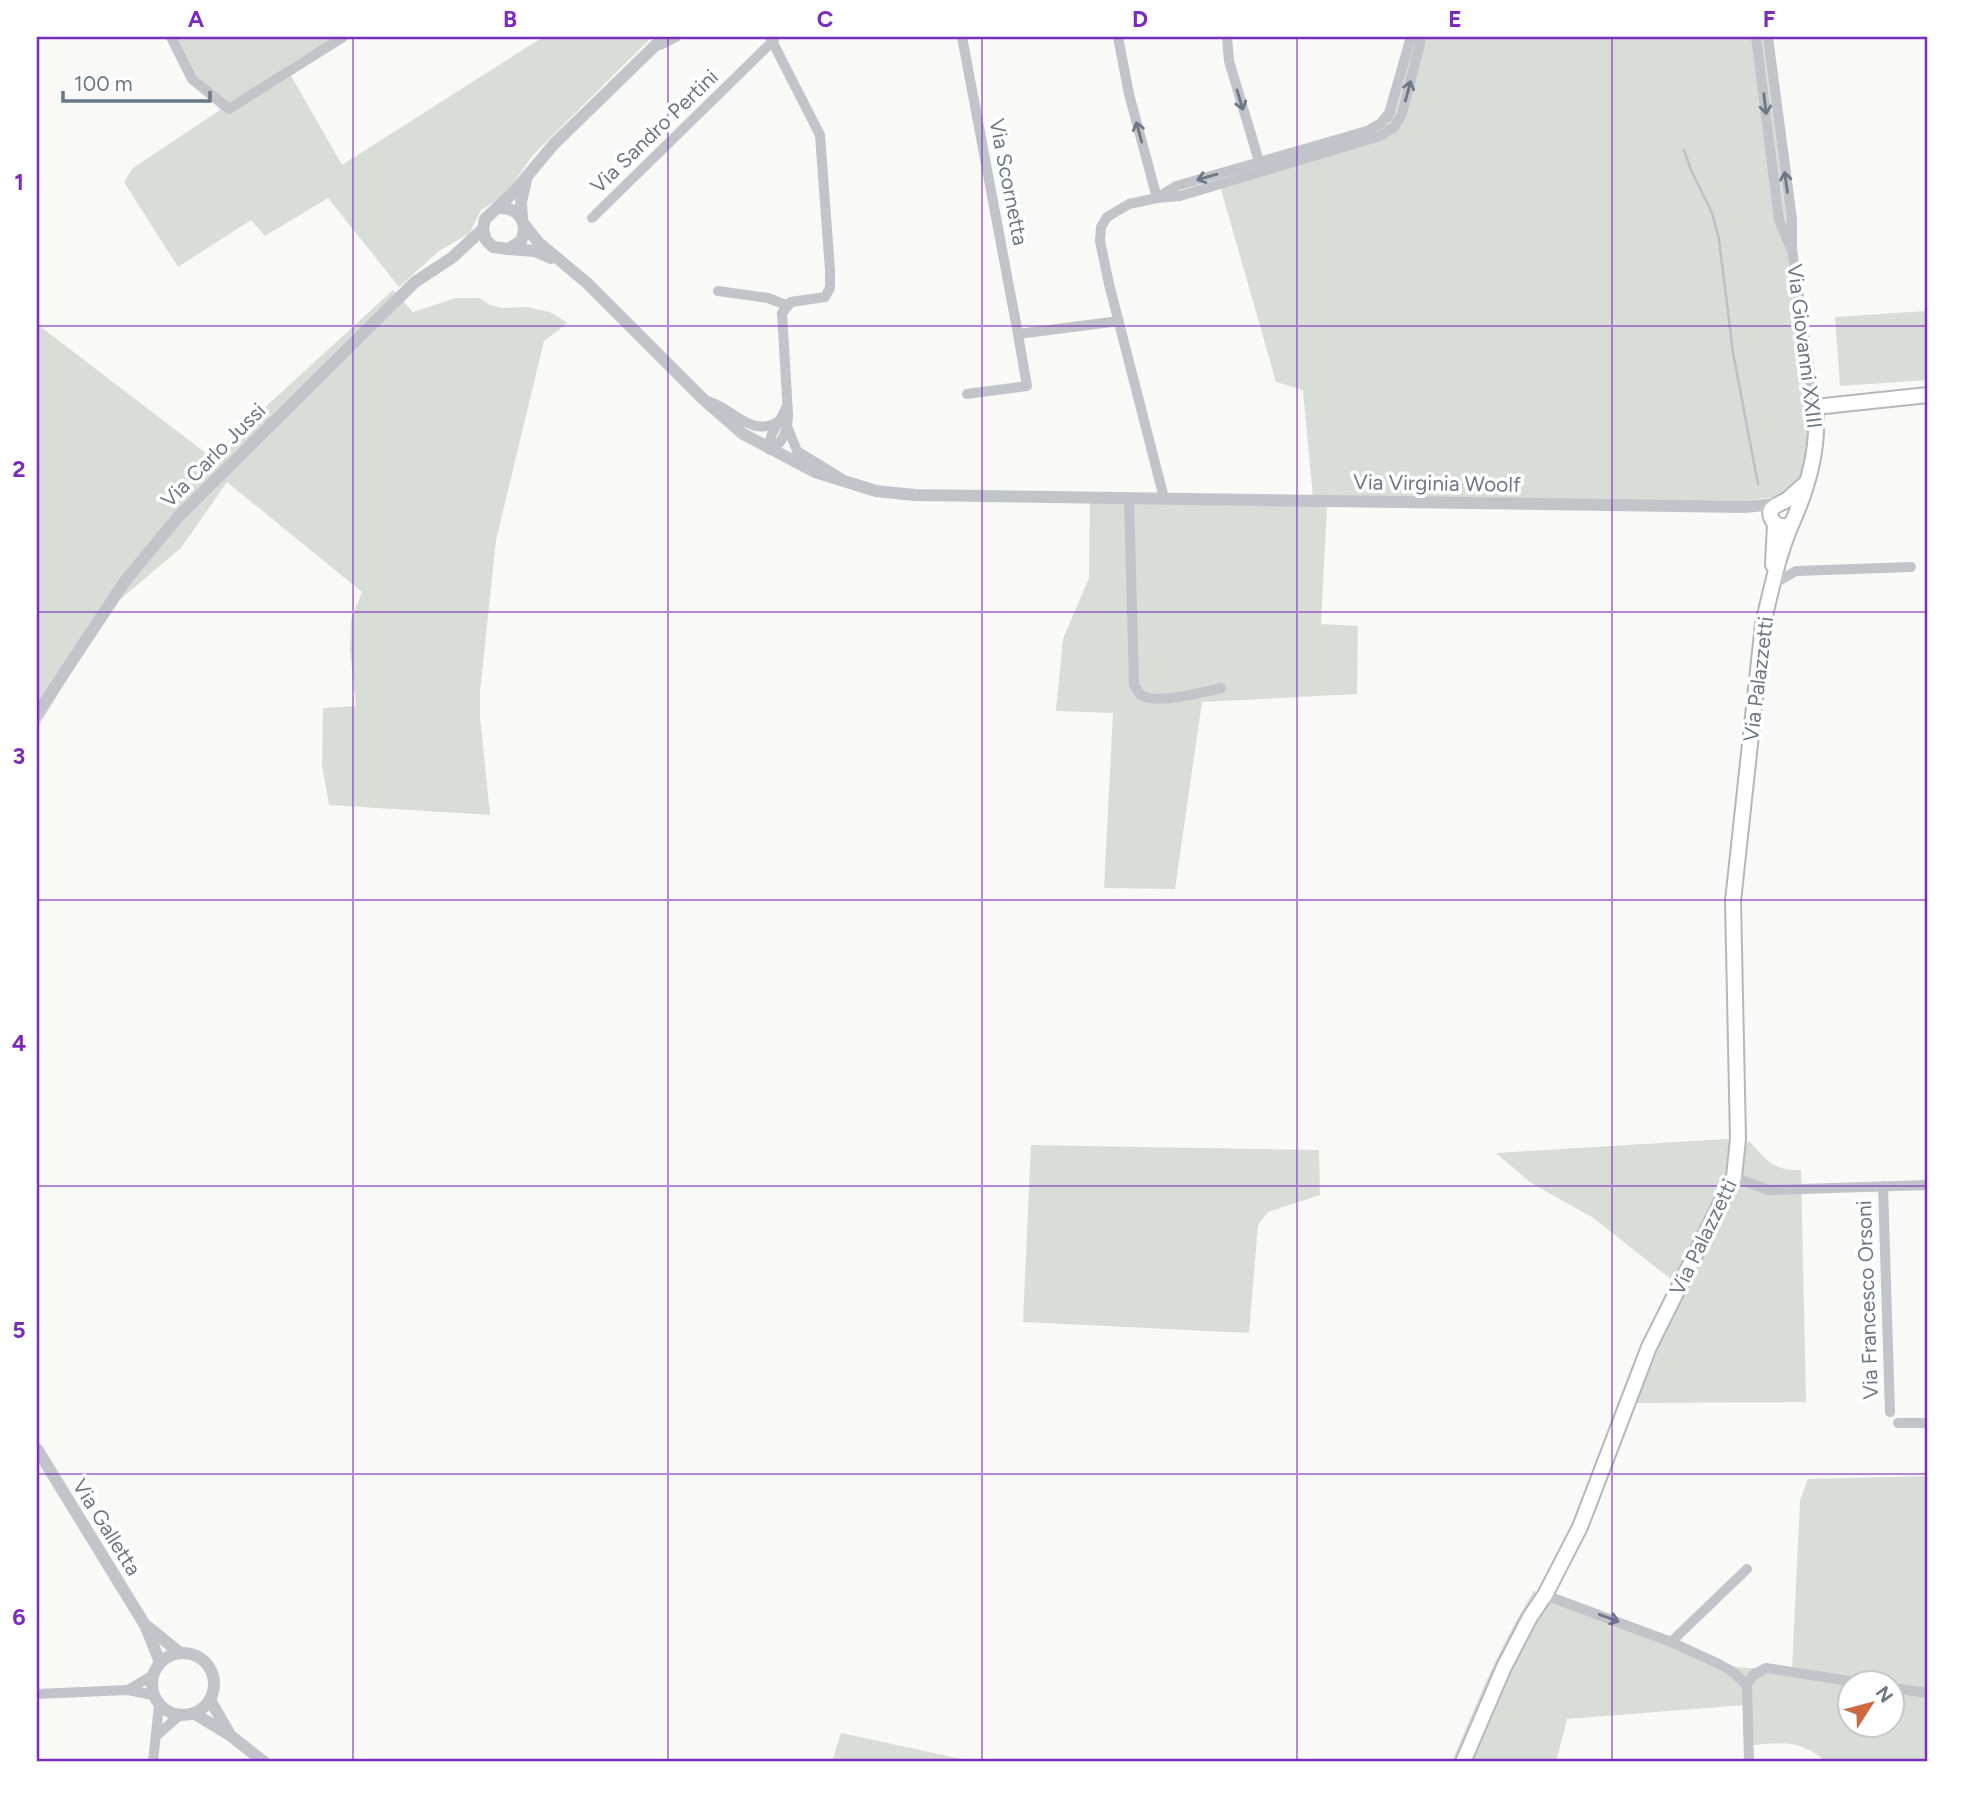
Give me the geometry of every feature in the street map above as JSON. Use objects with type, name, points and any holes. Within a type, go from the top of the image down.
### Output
[{"type":"main road","points":[[1815,407],[1928,395]]},
{"type":"main road","name":"Via Giovanni XXIII","points":[[1794,519],[1817,443],[1815,407]]},
{"type":"main road","points":[[1777,512],[1806,483]]},
{"type":"main road","points":[[1792,505],[1794,519],[1785,527],[1777,512],[1792,505]]},
{"type":"main road","name":"Via Palazzetti","points":[[1772,585],[1777,512]]},
{"type":"main road","name":"Via Palazzetti","points":[[1463,1762],[1504,1667],[1580,1527],[1648,1347],[1734,1177],[1738,1139],[1733,901],[1763,624],[1772,585],[1794,519]]},
{"type":"street","points":[[171,37],[192,79],[229,109],[343,37]]},
{"type":"street","points":[[527,176],[522,202],[521,241],[508,249],[494,247],[486,240],[483,229],[485,219],[499,208],[554,144],[664,37]]},
{"type":"street","points":[[653,48],[676,37]]},
{"type":"street","name":"Via Scornetta","points":[[962,37],[1027,386],[967,394]]},
{"type":"street","points":[[1118,37],[1129,94],[1157,198]]},
{"type":"street","points":[[1227,37],[1229,61],[1260,166]]},
{"type":"street","points":[[1380,136],[1390,112],[1411,37]]},
{"type":"street","points":[[1260,166],[1380,136],[1394,127],[1402,114],[1420,37]]},
{"type":"street","name":"Via Giovanni XXIII","points":[[1756,37],[1779,220],[1792,249]]},
{"type":"street","name":"Via Giovanni XXIII","points":[[1768,37],[1791,219],[1792,249],[1815,407]]},
{"type":"street","name":"Via Sandro Pertini","points":[[592,218],[773,39],[820,135],[830,288],[825,298],[795,301],[786,305],[768,298],[718,291]]},
{"type":"street","points":[[1164,498],[1103,254],[1101,227],[1107,217],[1119,209],[1157,198],[1180,196],[1367,131],[1381,123],[1390,112]]},
{"type":"street","points":[[499,208],[513,210],[523,221]]},
{"type":"street","name":"Via Virginia Woolf","points":[[523,221],[538,242],[571,267],[704,400],[743,434],[814,472],[876,491],[914,495],[1744,507],[1777,512]]},
{"type":"street","name":"Via Carlo Jussi","points":[[37,714],[125,581],[178,517],[415,282],[453,257],[483,229]]},
{"type":"street","name":"Via Carlo Jussi","points":[[453,257],[494,247]]},
{"type":"street","name":"Via Virginia Woolf","points":[[508,249],[535,251],[571,267]]},
{"type":"street","points":[[770,450],[781,442],[787,405],[782,313],[786,305]]},
{"type":"street","points":[[1018,334],[1119,321]]},
{"type":"street","name":"Via Virginia Woolf","points":[[704,400],[721,405],[754,427],[784,423],[796,451],[834,472],[847,483]]},
{"type":"street","points":[[1129,498],[1134,685],[1139,694],[1151,699],[1221,688]]},
{"type":"street","points":[[1781,557],[1788,567],[1796,571]]},
{"type":"street","points":[[1772,585],[1796,571],[1911,567]]},
{"type":"street","points":[[1734,1177],[1768,1190],[1928,1185]]},
{"type":"street","name":"Via Francesco Orsoni","points":[[1883,1186],[1890,1412]]},
{"type":"street","name":"Via Francesco Orsoni","points":[[1898,1423],[1928,1423]]},
{"type":"street","name":"Via Galletta","points":[[37,1448],[145,1625],[160,1662]]},
{"type":"street","points":[[1671,1642],[1747,1569]]},
{"type":"street","points":[[1545,1595],[1671,1642],[1733,1672],[1746,1685]]},
{"type":"street","name":"Via Galletta","points":[[145,1625],[180,1653]]},
{"type":"street","points":[[37,1694],[128,1690],[156,1700],[168,1712],[178,1716],[195,1714],[210,1700],[214,1689],[209,1668],[201,1659],[180,1653],[160,1662],[153,1675],[128,1690]]},
{"type":"street","points":[[1749,1762],[1746,1685],[1753,1675],[1766,1668],[1836,1679]]},
{"type":"street","points":[[153,1675],[157,1736],[153,1762]]},
{"type":"street","points":[[1906,1690],[1928,1693]]},
{"type":"street","points":[[210,1700],[231,1736]]},
{"type":"street","points":[[195,1714],[231,1736],[264,1762]]},
{"type":"street","points":[[157,1736],[178,1716]]},
{"type":"shaded area","points":[[172,37],[335,37],[286,67],[342,165],[543,37],[652,37],[533,155],[505,195],[481,210],[470,233],[439,251],[399,287],[328,198],[265,236],[251,220],[178,267],[124,182],[133,168],[220,110],[196,79]]},
{"type":"shaded area","points":[[1405,37],[1765,37],[1817,444],[1799,483],[1781,496],[1742,501],[1327,505],[1321,624],[1358,626],[1357,694],[1202,702],[1175,889],[1104,888],[1113,713],[1056,711],[1063,639],[1089,578],[1090,502],[1313,498],[1303,390],[1276,382],[1218,179],[1351,140],[1379,129],[1398,81]]},
{"type":"shaded area","points":[[393,290],[413,312],[456,298],[479,298],[490,305],[503,308],[527,307],[550,312],[568,323],[544,341],[496,540],[480,692],[490,815],[329,805],[322,765],[323,708],[356,706],[350,650],[351,620],[362,592],[227,482],[181,548],[111,607],[37,729],[37,324],[211,457]]},
{"type":"shaded area","points":[[1925,311],[1928,380],[1840,386],[1835,317]]},
{"type":"shaded area","points":[[1727,1139],[1750,1142],[1777,1167],[1801,1170],[1806,1402],[1626,1403],[1640,1361],[1642,1343],[1672,1280],[1592,1217],[1531,1183],[1496,1153]]},
{"type":"shaded area","points":[[1031,1145],[1319,1150],[1320,1195],[1268,1212],[1258,1225],[1249,1333],[1023,1322]]},
{"type":"shaded area","points":[[1928,1476],[1928,1762],[1825,1762],[1808,1749],[1799,1746],[1779,1743],[1748,1746],[1745,1705],[1567,1719],[1556,1762],[1452,1762],[1499,1653],[1534,1591],[1736,1667],[1792,1671],[1800,1501],[1808,1479]]},
{"type":"shaded area","points":[[841,1733],[976,1762],[832,1762]]},
{"type":"waterway","points":[[1684,150],[1712,213],[1719,239],[1733,353],[1758,484]]}]
